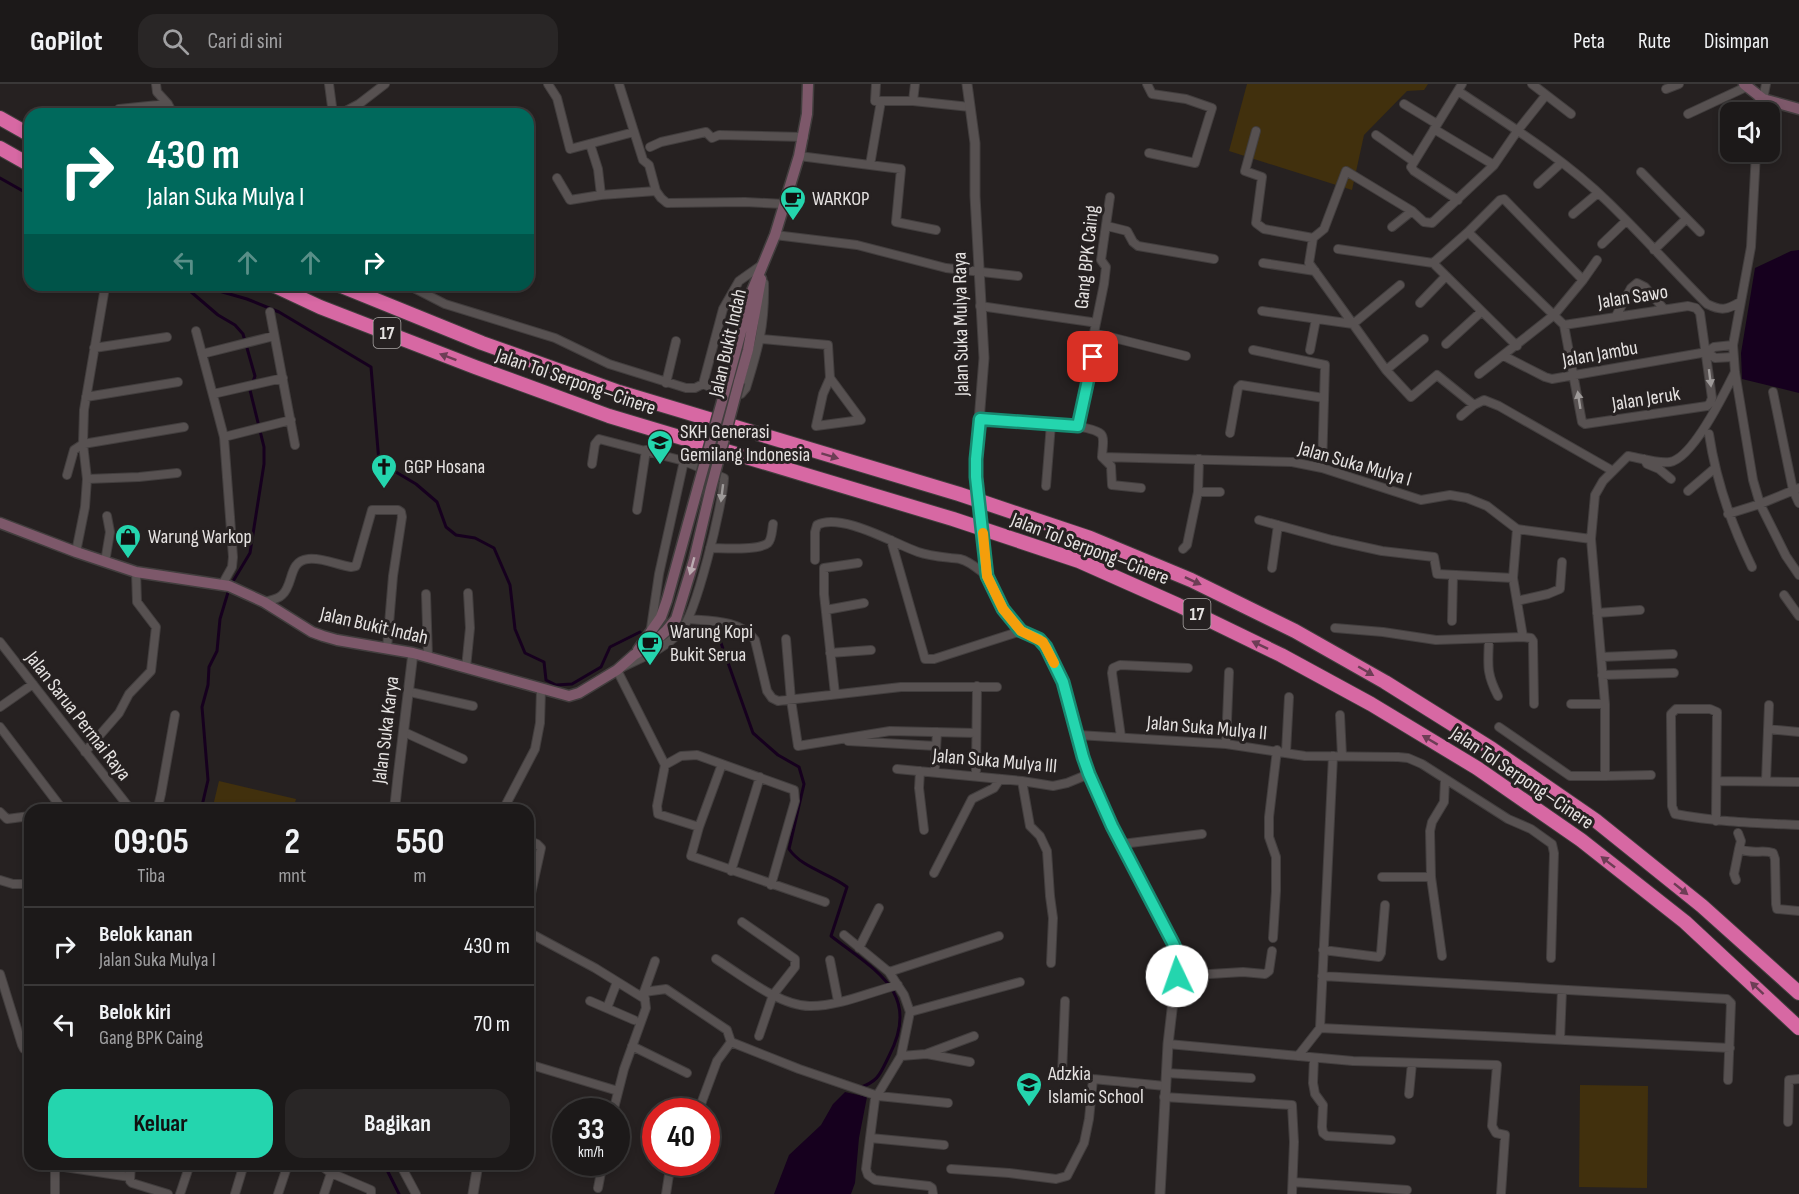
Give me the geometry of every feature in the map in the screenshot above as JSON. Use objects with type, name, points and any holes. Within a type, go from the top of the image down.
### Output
[{"type":"highway","points":[[0,118],[24,132]]},
{"type":"highway","points":[[0,148],[24,162]]},
{"type":"highway","name":"Jalan Tol Serpong–Cinere","points":[[286,291],[320,307],[453,359],[609,416],[953,519],[1079,561],[1189,610],[1281,655],[1361,699],[1477,768],[1581,840],[1685,922],[1799,1028]]},
{"type":"highway","name":"Jalan Tol Serpong–Cinere","points":[[354,291],[482,343],[619,392],[959,494],[1090,538],[1211,590],[1295,631],[1385,682],[1492,749],[1604,827],[1702,906],[1799,993]]},
{"type":"main road","name":"Jalan Bukit Indah","points":[[634,655],[661,617],[698,487],[734,381],[748,350],[763,264],[775,235],[804,137],[809,100],[808,84]]},
{"type":"main road","points":[[1745,86],[1761,98],[1799,109]]},
{"type":"main road","name":"Jalan Bukit Indah","points":[[0,523],[136,572],[228,587],[264,602],[312,632],[337,640],[413,653],[569,696],[579,693],[618,670],[659,637],[676,619],[711,488],[734,381]]},
{"type":"street","points":[[156,84],[157,92],[170,108]]},
{"type":"street","points":[[329,84],[332,108]]},
{"type":"street","points":[[351,108],[385,84]]},
{"type":"street","points":[[548,84],[557,98],[570,148],[634,132]]},
{"type":"street","points":[[619,84],[643,160],[648,165],[656,191],[661,198],[668,202],[784,204]]},
{"type":"street","points":[[876,84],[875,101],[914,101],[970,107]]},
{"type":"street","points":[[914,101],[915,84]]},
{"type":"street","name":"Jalan Suka Mulya Raya","points":[[967,84],[975,143],[978,271],[984,358],[976,477],[987,576],[1003,609],[1021,631],[1039,639],[1046,647],[1063,682],[1089,774],[1177,955],[1177,976],[1164,1097],[1160,1194]]},
{"type":"street","points":[[1147,84],[1152,94],[1186,99],[1212,108],[1195,163],[1149,153]]},
{"type":"street","points":[[1532,84],[1571,114]]},
{"type":"street","points":[[1666,89],[1679,84]]},
{"type":"street","points":[[1760,102],[1766,84]]},
{"type":"street","points":[[1688,114],[1745,86]]},
{"type":"street","points":[[1458,200],[1414,171],[1411,166],[1460,87],[1561,163],[1598,194],[1707,304],[1717,310],[1727,310],[1740,302]]},
{"type":"street","points":[[1474,405],[1437,375],[1411,397],[1386,370],[1309,263],[1313,238],[1324,229],[1346,171],[1412,211],[1424,222],[1432,223],[1494,165],[1546,95]]},
{"type":"street","points":[[870,165],[881,101]]},
{"type":"street","points":[[129,108],[168,104]]},
{"type":"street","points":[[1404,104],[1494,165]]},
{"type":"street","points":[[1256,131],[1245,171],[1262,177],[1256,223],[1264,229],[1313,238]]},
{"type":"street","points":[[650,147],[668,140],[706,132],[712,138],[719,135],[804,137]]},
{"type":"street","points":[[1376,135],[1413,161]]},
{"type":"street","points":[[590,144],[598,168],[601,195]]},
{"type":"street","points":[[799,156],[901,169],[896,222],[936,230]]},
{"type":"street","points":[[1755,162],[1751,247],[1734,345],[1735,372],[1752,480],[1760,504],[1786,556],[1799,574]]},
{"type":"street","points":[[1538,184],[1561,163]]},
{"type":"street","points":[[1641,172],[1700,232]]},
{"type":"street","points":[[557,178],[570,200],[656,191]]},
{"type":"street","points":[[1573,214],[1598,194]]},
{"type":"street","name":"Gang BPK Caing","points":[[1078,426],[1090,377],[1094,333],[1106,270],[1101,260],[1110,197]]},
{"type":"street","points":[[1433,263],[1500,200],[1504,199],[1583,280]]},
{"type":"street","points":[[1392,227],[1412,211]]},
{"type":"street","points":[[1654,250],[1686,219]]},
{"type":"street","points":[[1602,244],[1626,221]]},
{"type":"street","points":[[1107,226],[1127,231],[1138,246],[1214,259]]},
{"type":"street","points":[[1468,232],[1564,325],[1575,374]]},
{"type":"street","points":[[775,235],[857,245],[939,267],[1018,276]]},
{"type":"street","points":[[1338,249],[1433,263],[1517,346]]},
{"type":"street","points":[[1479,374],[1554,315],[1583,280],[1596,260]]},
{"type":"street","points":[[1263,263],[1315,271]]},
{"type":"street","points":[[703,384],[724,393],[741,394],[746,388],[761,339],[764,309],[763,264]]},
{"type":"street","points":[[420,291],[445,304],[555,338],[609,364],[666,383],[695,388],[703,384],[723,309],[739,280],[763,264]]},
{"type":"street","points":[[1420,303],[1446,276]]},
{"type":"street","points":[[1616,316],[1631,288],[1637,283],[1645,287],[1664,309]]},
{"type":"street","points":[[1262,311],[1353,324],[1400,285]]},
{"type":"street","points":[[76,552],[85,507],[87,479],[83,444],[86,397],[104,293]]},
{"type":"street","points":[[980,306],[1091,322]]},
{"type":"street","name":"Jalan Sawo","points":[[1564,325],[1688,306],[1700,313],[1707,352]]},
{"type":"street","points":[[270,312],[295,446]]},
{"type":"street","points":[[1446,344],[1481,312]]},
{"type":"street","points":[[1310,350],[1316,318]]},
{"type":"street","points":[[196,331],[224,437],[233,556],[228,587]]},
{"type":"street","points":[[1094,333],[1186,356]]},
{"type":"street","points":[[202,354],[274,336]]},
{"type":"street","points":[[93,348],[167,337]]},
{"type":"street","points":[[761,339],[828,345],[830,378],[823,394],[816,426],[861,420],[830,378]]},
{"type":"street","points":[[1386,370],[1424,339]]},
{"type":"street","points":[[666,383],[676,341]]},
{"type":"street","name":"Jalan Jambu","points":[[1504,356],[1549,379],[1707,352],[1714,347],[1734,345]]},
{"type":"street","points":[[1253,350],[1325,365],[1322,468]]},
{"type":"street","name":"Jalan Jambu","points":[[1707,352],[1715,358],[1734,357]]},
{"type":"street","name":"Jalan Jeruk","points":[[1575,374],[1582,422],[1585,424],[1707,406],[1712,398],[1707,352]]},
{"type":"street","points":[[1605,776],[1605,704],[1591,539],[1595,495],[1603,482],[1628,456],[1670,462],[1680,457],[1711,419],[1735,372]]},
{"type":"street","points":[[213,394],[283,378]]},
{"type":"street","points":[[86,397],[178,382]]},
{"type":"street","points":[[1230,433],[1238,388],[1241,385],[1324,398]]},
{"type":"street","points":[[1773,392],[1799,502]]},
{"type":"street","points":[[1461,416],[1484,400],[1499,406],[1613,471]]},
{"type":"street","points":[[980,419],[1078,426],[1102,435],[1102,457],[1110,463],[1112,468],[1112,485],[1141,488]]},
{"type":"street","points":[[224,437],[291,420]]},
{"type":"street","points":[[1046,486],[1051,424]]},
{"type":"street","points":[[67,475],[74,450],[83,444],[184,427]]},
{"type":"street","points":[[1709,434],[1715,468],[1728,514],[1752,567]]},
{"type":"street","points":[[592,464],[598,439],[684,461],[724,478],[723,495],[710,548],[683,630],[671,641],[618,670],[665,765],[657,806],[658,814],[699,826]]},
{"type":"street","points":[[637,510],[646,450]]},
{"type":"street","name":"Jalan Suka Mulya I","points":[[1102,457],[1292,462],[1322,468],[1421,500],[1450,495],[1467,498],[1487,506],[1517,529],[1591,539]]},
{"type":"street","points":[[1183,549],[1187,545],[1198,492],[1199,459]]},
{"type":"street","points":[[1644,459],[1647,464],[1659,469],[1671,479]]},
{"type":"street","points":[[651,630],[659,574],[684,461]]},
{"type":"street","points":[[1688,491],[1715,468]]},
{"type":"street","points":[[87,479],[177,473]]},
{"type":"street","points":[[1728,514],[1796,489]]},
{"type":"street","points":[[1198,492],[1220,492]]},
{"type":"street","points":[[264,602],[284,594],[294,567],[300,561],[309,558],[351,567],[356,566],[372,510],[398,510],[402,517],[393,576],[387,648]]},
{"type":"street","points":[[105,562],[110,532],[107,516]]},
{"type":"street","points":[[1259,520],[1362,547],[1434,558],[1436,573],[1513,578]]},
{"type":"street","points":[[815,560],[817,525],[831,522],[856,526],[918,552],[939,558],[960,559],[971,563],[987,576]]},
{"type":"street","points":[[710,548],[747,548],[765,545],[770,541],[773,525]]},
{"type":"street","points":[[1272,568],[1278,525]]},
{"type":"street","points":[[1517,529],[1513,578],[1523,637]]},
{"type":"street","points":[[891,540],[925,659],[934,659],[1021,631]]},
{"type":"street","points":[[1517,601],[1560,589],[1562,562]]},
{"type":"street","points":[[835,694],[825,610],[824,568],[858,563]]},
{"type":"street","points":[[85,752],[119,713],[129,694],[151,671],[156,627],[137,602],[136,572]]},
{"type":"street","points":[[1452,621],[1453,575]]},
{"type":"street","points":[[466,668],[471,628],[468,593]]},
{"type":"street","points":[[426,594],[428,657]]},
{"type":"street","points":[[1784,595],[1799,615]]},
{"type":"street","points":[[825,610],[864,603]]},
{"type":"street","points":[[1597,613],[1640,610]]},
{"type":"street","points":[[688,619],[727,624],[743,628],[750,634],[754,640],[767,692],[778,701],[901,687],[997,687]]},
{"type":"street","points":[[1335,628],[1436,640],[1531,638],[1533,641],[1534,704]]},
{"type":"street","points":[[786,639],[791,700],[798,746],[890,731],[976,734]]},
{"type":"street","points":[[1489,639],[1487,670],[1498,696]]},
{"type":"street","name":"Jalan Sarua Permai Raya","points":[[0,642],[124,804]]},
{"type":"street","points":[[830,653],[871,650]]},
{"type":"street","name":"Jalan Suka Karya","points":[[395,804],[413,653]]},
{"type":"street","points":[[1601,657],[1673,654]]},
{"type":"street","points":[[1122,737],[1113,668],[1120,665],[1188,668]]},
{"type":"street","points":[[1226,744],[1229,672]]},
{"type":"street","points":[[1602,675],[1674,673]]},
{"type":"street","points":[[0,707],[33,684]]},
{"type":"street","points":[[976,771],[977,686]]},
{"type":"street","points":[[506,804],[515,784],[530,762],[535,748],[540,723],[541,690]]},
{"type":"street","points":[[410,692],[473,706]]},
{"type":"street","points":[[1286,752],[1289,697]]},
{"type":"street","points":[[1571,704],[1605,704]]},
{"type":"street","points":[[1766,781],[1769,705]]},
{"type":"street","points":[[1716,821],[1716,710],[1676,709],[1671,714],[1673,811],[1675,814],[1716,821],[1799,825]]},
{"type":"street","points":[[158,804],[162,794],[175,715]]},
{"type":"street","points":[[1340,715],[1342,756]]},
{"type":"street","points":[[0,727],[58,804]]},
{"type":"street","points":[[1499,727],[1570,776],[1651,775]]},
{"type":"street","points":[[1768,729],[1799,732]]},
{"type":"street","points":[[404,732],[463,759]]},
{"type":"street","points":[[935,768],[937,732]]},
{"type":"street","name":"Jalan Suka Mulya II","points":[[1078,735],[1226,744],[1305,756],[1408,758],[1422,764],[1552,844],[1554,853],[1551,958]]},
{"type":"street","points":[[831,741],[936,746]]},
{"type":"street","points":[[1273,938],[1276,861],[1269,837],[1269,817],[1277,750]]},
{"type":"street","points":[[665,765],[681,756],[694,754],[792,789],[795,795],[771,885]]},
{"type":"street","points":[[1298,1056],[1320,1028],[1333,756]]},
{"type":"street","points":[[722,764],[699,826],[691,856],[825,902]]},
{"type":"street","name":"Jalan Suka Mulya III","points":[[897,769],[1053,786],[1089,774]]},
{"type":"street","points":[[920,771],[924,830]]},
{"type":"street","points":[[731,871],[760,777]]},
{"type":"street","points":[[934,873],[972,799],[994,788],[1000,779]]},
{"type":"street","points":[[1442,956],[1431,877],[1430,826],[1444,802],[1445,780]]},
{"type":"street","points":[[1022,781],[1030,826],[1040,836],[1047,851],[1053,918],[1051,963]]},
{"type":"street","points":[[1717,781],[1799,782]]},
{"type":"street","points":[[0,812],[10,820],[24,817]]},
{"type":"street","points":[[1736,880],[1734,874],[1741,841],[1738,833]]},
{"type":"street","points":[[1122,844],[1202,834]]},
{"type":"street","points":[[534,843],[540,848],[534,878]]},
{"type":"street","points":[[1739,849],[1749,853],[1768,851],[1773,853],[1776,908],[1799,911]]},
{"type":"street","points":[[1382,877],[1431,877]]},
{"type":"street","points":[[0,880],[13,884],[24,884]]},
{"type":"street","points":[[1323,950],[1379,957],[1382,953],[1385,905]]},
{"type":"street","points":[[859,948],[879,908]]},
{"type":"street","points":[[742,922],[795,959],[795,967],[773,995],[759,1036]]},
{"type":"street","points":[[534,935],[644,995],[660,989],[669,991],[728,1030],[731,1042]]},
{"type":"street","points":[[844,935],[889,972],[894,986],[904,995],[910,1012],[900,1056],[875,1094],[866,1169],[870,1178],[875,1180],[929,1186],[933,1194]]},
{"type":"street","points":[[889,972],[999,936]]},
{"type":"street","points":[[1177,976],[1243,972],[1264,974],[1269,971],[1272,951]]},
{"type":"street","points":[[716,959],[773,995],[804,1006],[838,1001],[894,986]]},
{"type":"street","points":[[830,960],[838,1001]]},
{"type":"street","points":[[617,1098],[646,1008],[644,995],[656,961]]},
{"type":"street","points":[[0,974],[24,1049]]},
{"type":"street","points":[[1322,976],[1729,1000],[1731,1003],[1728,1080]]},
{"type":"street","points":[[606,1008],[617,982]]},
{"type":"street","points":[[910,1012],[1020,982]]},
{"type":"street","points":[[1560,1039],[1562,990]]},
{"type":"street","points":[[590,1001],[634,1020]]},
{"type":"street","points":[[1065,1001],[1062,1074],[1165,1086]]},
{"type":"street","points":[[1320,1028],[1730,1048]]},
{"type":"street","points":[[926,1054],[974,1036]]},
{"type":"street","points":[[731,1042],[799,1069],[875,1094],[948,1103]]},
{"type":"street","points":[[703,1098],[717,1061],[731,1042]]},
{"type":"street","points":[[1168,1044],[1314,1058],[1497,1065],[1492,1126],[1494,1131],[1505,1135],[1501,1194]]},
{"type":"street","points":[[632,1046],[687,1073]]},
{"type":"street","points":[[900,1056],[926,1054],[970,1062]]},
{"type":"street","points":[[1314,1058],[1313,1083],[1315,1094],[1323,1105],[1323,1133],[1327,1136],[1391,1140]]},
{"type":"street","points":[[1409,1094],[1412,1063]]},
{"type":"street","points":[[534,1066],[618,1091]]},
{"type":"street","points":[[1166,1072],[1251,1078]]},
{"type":"street","points":[[951,1169],[1056,1179],[1067,1176],[1084,1143],[1093,1079]]},
{"type":"street","points":[[1788,1122],[1790,1080],[1799,1079]]},
{"type":"street","points":[[1164,1097],[1293,1107],[1292,1194]]},
{"type":"street","points":[[870,1138],[944,1145]]},
{"type":"street","points":[[54,1170],[55,1194]]},
{"type":"street","points":[[84,1170],[130,1177]]},
{"type":"street","points":[[131,1170],[132,1183],[168,1194]]},
{"type":"street","points":[[180,1194],[188,1170]]},
{"type":"street","points":[[235,1194],[242,1170]]},
{"type":"street","points":[[278,1194],[286,1170]]},
{"type":"street","points":[[327,1170],[371,1190],[371,1194]]},
{"type":"street","points":[[403,1170],[416,1194]]},
{"type":"street","points":[[473,1194],[477,1170]]},
{"type":"street","points":[[324,1194],[331,1173]]},
{"type":"street","points":[[598,1188],[600,1176]]},
{"type":"street","points":[[666,1194],[669,1176]]},
{"type":"street","points":[[1293,1182],[1338,1190],[1407,1190]]},
{"type":"shaded area","points":[[1247,84],[1428,84],[1424,90],[1407,91],[1364,135],[1352,190],[1229,151]]},
{"type":"shaded area","points":[[1799,250],[1799,393],[1742,379],[1741,353],[1755,268],[1791,251]]},
{"type":"shaded area","points":[[219,781],[296,799],[295,804],[213,804]]},
{"type":"shaded area","points":[[1580,1085],[1648,1086],[1647,1188],[1579,1187]]},
{"type":"shaded area","points":[[845,1092],[867,1097],[859,1138],[855,1183],[851,1194],[774,1194],[789,1155],[821,1125],[833,1104]]},
{"type":"waterway","points":[[0,178],[24,192]]},
{"type":"waterway","points":[[190,291],[218,315],[235,325],[243,334],[255,376],[250,390],[264,447],[264,464],[250,553],[232,583]]},
{"type":"waterway","points":[[219,291],[279,312],[371,367],[379,462],[416,484],[437,502],[446,527],[456,535],[475,538],[494,548],[510,585],[515,629],[525,653],[544,662],[546,680],[556,685],[572,684],[601,667],[610,647],[640,632]]},
{"type":"waterway","points":[[202,804],[208,780],[202,707],[208,685],[209,667],[217,651],[220,619],[229,589]]},
{"type":"waterway","points":[[694,627],[716,629],[753,733],[778,755],[799,767],[804,784],[789,849],[794,856],[808,866],[847,887],[831,936],[878,973],[897,1000],[900,1016],[898,1034],[889,1056],[878,1076],[871,1083],[859,1088]]},
{"type":"waterway","points":[[387,1170],[399,1194]]},
{"type":"slow traffic","points":[[983,533],[987,576],[1003,609],[1021,631],[1043,642],[1054,663]]},
{"type":"place","name":"WARKOP","points":[[793,222]]},
{"type":"place","name":"SKH Generasi Gemilang Indonesia","points":[[660,466]]},
{"type":"place","name":"GGP Hosana","points":[[384,490]]},
{"type":"place","name":"Warung Warkop","points":[[128,560]]},
{"type":"place","name":"Warung Kopi Bukit Serua","points":[[650,667]]},
{"type":"place","name":"Adzkia Islamic School","points":[[1029,1108]]},
{"type":"route","points":[[1093,357],[1078,426],[980,419],[976,477],[987,576],[1003,609],[1021,631],[1043,642],[1063,682],[1089,774],[1112,826],[1174,945],[1177,955],[1177,976]]}]
